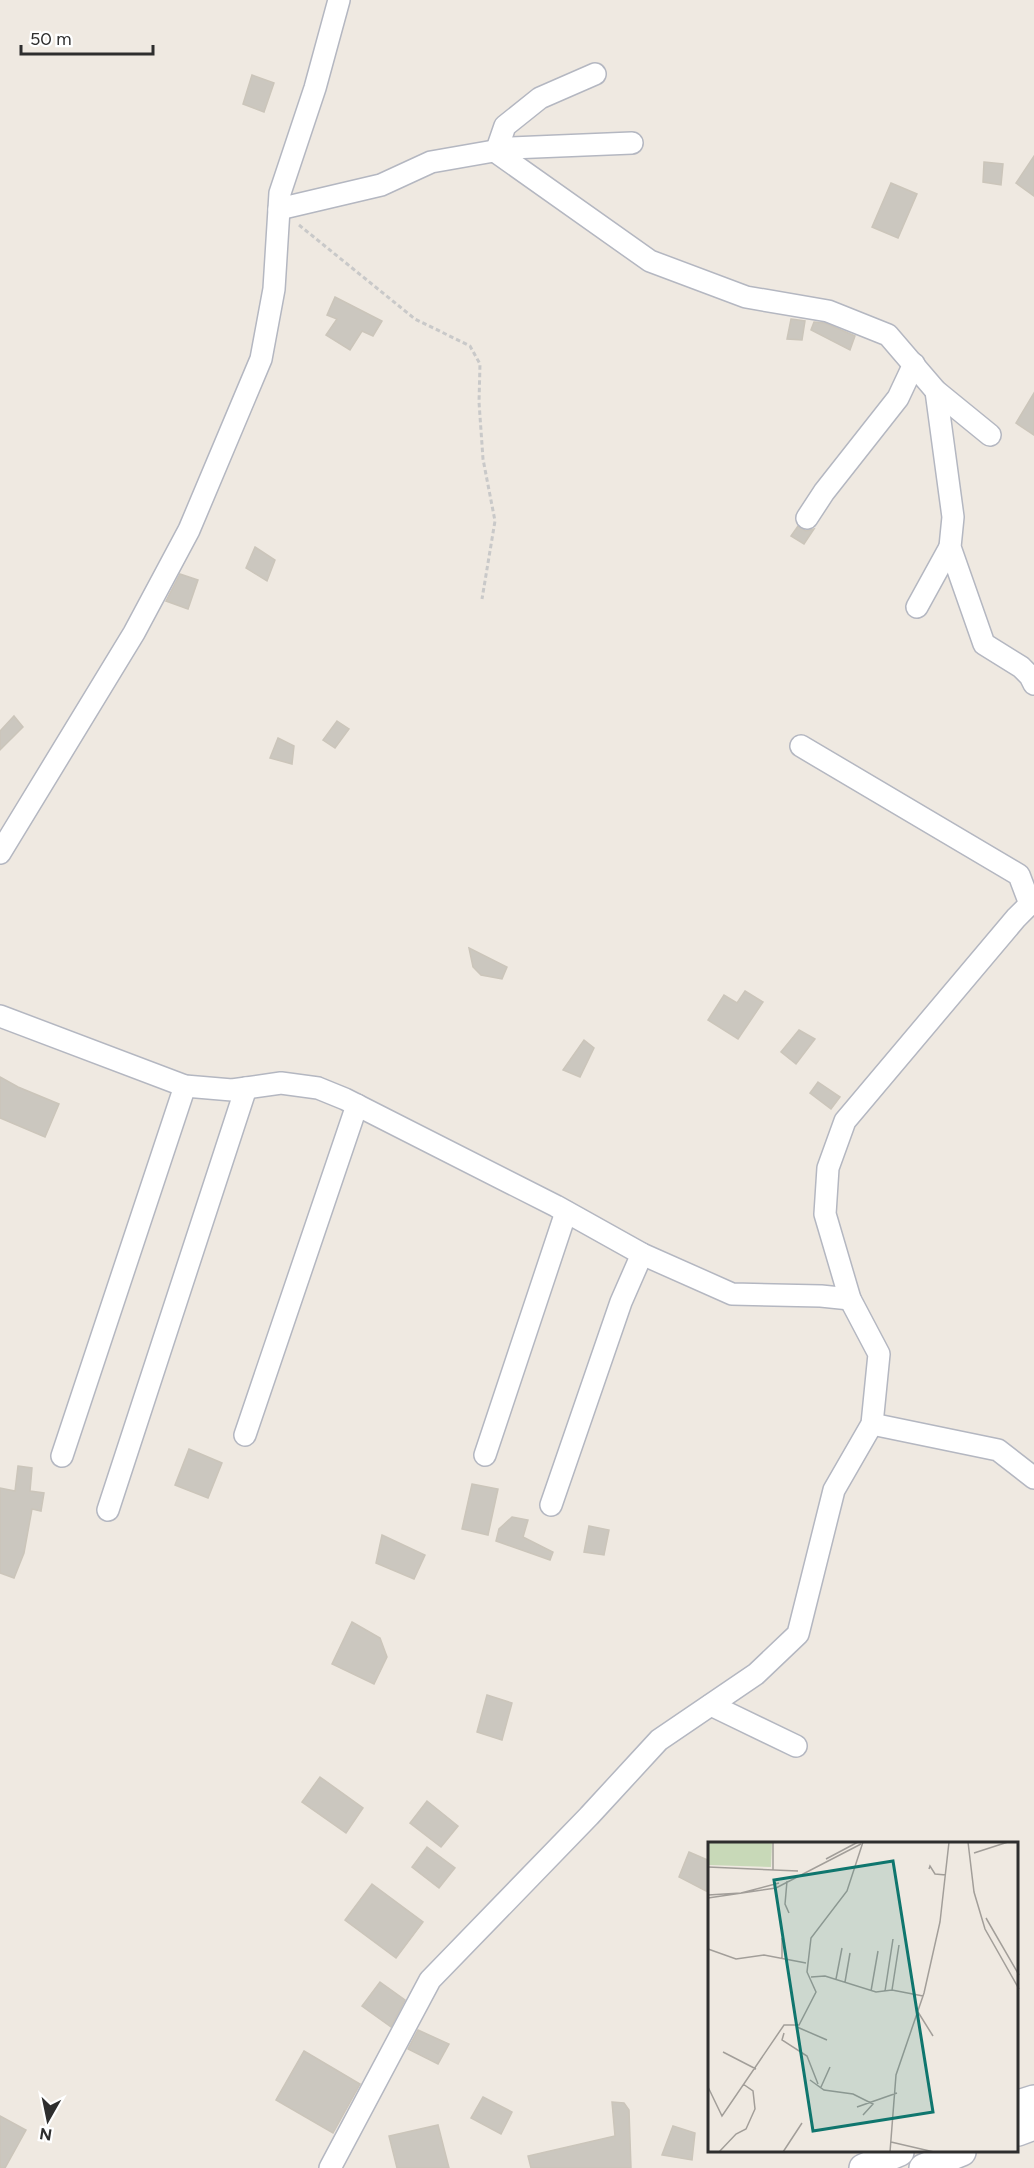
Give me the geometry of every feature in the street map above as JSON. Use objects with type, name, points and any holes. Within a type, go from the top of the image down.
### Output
[{"type":"street","points":[[0,853],[134,633],[189,530],[261,359],[274,289],[280,193],[315,88],[339,0]]},
{"type":"street","points":[[496,152],[505,126],[540,98],[596,74]]},
{"type":"street","points":[[279,209],[381,185],[431,162],[512,148],[632,143]]},
{"type":"street","points":[[496,152],[650,261],[746,297],[828,311],[888,335],[936,391],[990,435]]},
{"type":"street","points":[[807,518],[824,492],[898,398],[914,364]]},
{"type":"street","points":[[917,607],[950,547],[953,517],[936,391]]},
{"type":"street","points":[[950,547],[984,644],[1021,668],[1030,676],[1034,684]]},
{"type":"street","points":[[330,2168],[430,1980],[589,1816],[659,1740],[756,1674],[798,1634],[834,1490],[872,1424],[879,1354],[850,1299],[825,1214],[828,1168],[845,1120],[1032,903],[1019,875],[801,747]]},
{"type":"street","points":[[0,1016],[185,1086],[232,1090],[281,1083],[318,1088],[357,1105],[566,1212],[642,1254],[732,1294],[850,1299]]},
{"type":"street","points":[[62,1456],[185,1086]]},
{"type":"street","points":[[108,1510],[246,1088]]},
{"type":"street","points":[[245,1435],[357,1105]]},
{"type":"street","points":[[485,1455],[566,1212]]},
{"type":"street","points":[[550,1505],[621,1302],[642,1254]]},
{"type":"street","points":[[872,1424],[999,1450],[1034,1478]]},
{"type":"street","points":[[711,1705],[796,1746]]},
{"type":"street","points":[[1019,2103],[1034,2099]]},
{"type":"street","points":[[1019,2131],[1034,2126]]},
{"type":"street","points":[[862,2168],[896,2153]]},
{"type":"street","points":[[923,2168],[957,2153]]},
{"type":"path","points":[[279,209],[415,319],[470,346],[480,364],[479,402],[483,459],[495,521],[482,599]]},
{"type":"building","points":[[252,75],[274,83],[264,112],[243,104]]},
{"type":"building","points":[[1034,156],[1034,196],[1016,183]]},
{"type":"building","points":[[984,162],[1003,164],[1001,185],[983,182]]},
{"type":"building","points":[[891,183],[917,194],[898,238],[872,227]]},
{"type":"building","points":[[335,297],[382,321],[373,336],[362,331],[350,350],[326,335],[337,319],[327,315]]},
{"type":"building","points":[[791,319],[805,321],[802,340],[787,339]]},
{"type":"building","points":[[814,322],[825,323],[855,336],[850,350],[811,330]]},
{"type":"building","points":[[1034,393],[1034,435],[1016,423]]},
{"type":"building","points":[[798,526],[806,531],[814,529],[804,544],[791,536]]},
{"type":"building","points":[[255,547],[275,560],[267,581],[246,568]]},
{"type":"building","points":[[180,574],[198,580],[188,609],[166,601]]},
{"type":"building","points":[[14,716],[23,727],[0,750],[0,731]]},
{"type":"building","points":[[337,721],[349,729],[335,748],[323,740]]},
{"type":"building","points":[[278,738],[294,746],[292,764],[270,758]]},
{"type":"building","points":[[469,948],[507,967],[502,979],[481,975],[473,967]]},
{"type":"building","points":[[745,991],[763,1002],[738,1039],[708,1020],[724,995],[737,1003]]},
{"type":"building","points":[[799,1030],[815,1039],[796,1064],[781,1052]]},
{"type":"building","points":[[584,1040],[594,1048],[580,1077],[563,1070]]},
{"type":"building","points":[[0,1077],[59,1104],[45,1137],[0,1118]]},
{"type":"building","points":[[818,1082],[840,1097],[831,1109],[810,1093]]},
{"type":"building","points":[[189,1449],[222,1463],[208,1498],[175,1485]]},
{"type":"building","points":[[18,1466],[32,1468],[30,1491],[44,1493],[41,1511],[32,1509],[24,1553],[14,1578],[0,1573],[0,1488],[15,1491]]},
{"type":"building","points":[[472,1484],[498,1489],[488,1535],[462,1529]]},
{"type":"building","points":[[512,1517],[528,1520],[523,1537],[553,1552],[550,1560],[496,1541],[499,1529]]},
{"type":"building","points":[[589,1526],[609,1530],[604,1555],[584,1552]]},
{"type":"building","points":[[382,1535],[425,1555],[414,1579],[376,1563]]},
{"type":"building","points":[[352,1622],[380,1638],[387,1657],[374,1684],[332,1664]]},
{"type":"building","points":[[487,1695],[512,1703],[502,1740],[477,1732]]},
{"type":"building","points":[[320,1777],[363,1808],[346,1833],[302,1802]]},
{"type":"building","points":[[427,1801],[458,1826],[441,1847],[410,1823]]},
{"type":"building","points":[[427,1847],[455,1868],[439,1888],[412,1867]]},
{"type":"building","points":[[689,1852],[708,1860],[708,1892],[679,1877]]},
{"type":"building","points":[[372,1884],[423,1922],[396,1958],[345,1920]]},
{"type":"building","points":[[380,1982],[405,2000],[391,2027],[362,2006]]},
{"type":"building","points":[[418,2030],[449,2044],[438,2064],[408,2049]]},
{"type":"building","points":[[304,2051],[360,2084],[333,2133],[276,2100]]},
{"type":"building","points":[[483,2097],[512,2112],[501,2134],[471,2118]]},
{"type":"building","points":[[612,2102],[624,2103],[629,2110],[631,2168],[531,2168],[528,2156],[615,2136]]},
{"type":"building","points":[[0,2116],[26,2130],[5,2168],[0,2168]]},
{"type":"building","points":[[438,2125],[449,2168],[397,2168],[389,2136]]},
{"type":"building","points":[[673,2126],[695,2133],[692,2160],[662,2155]]}]
